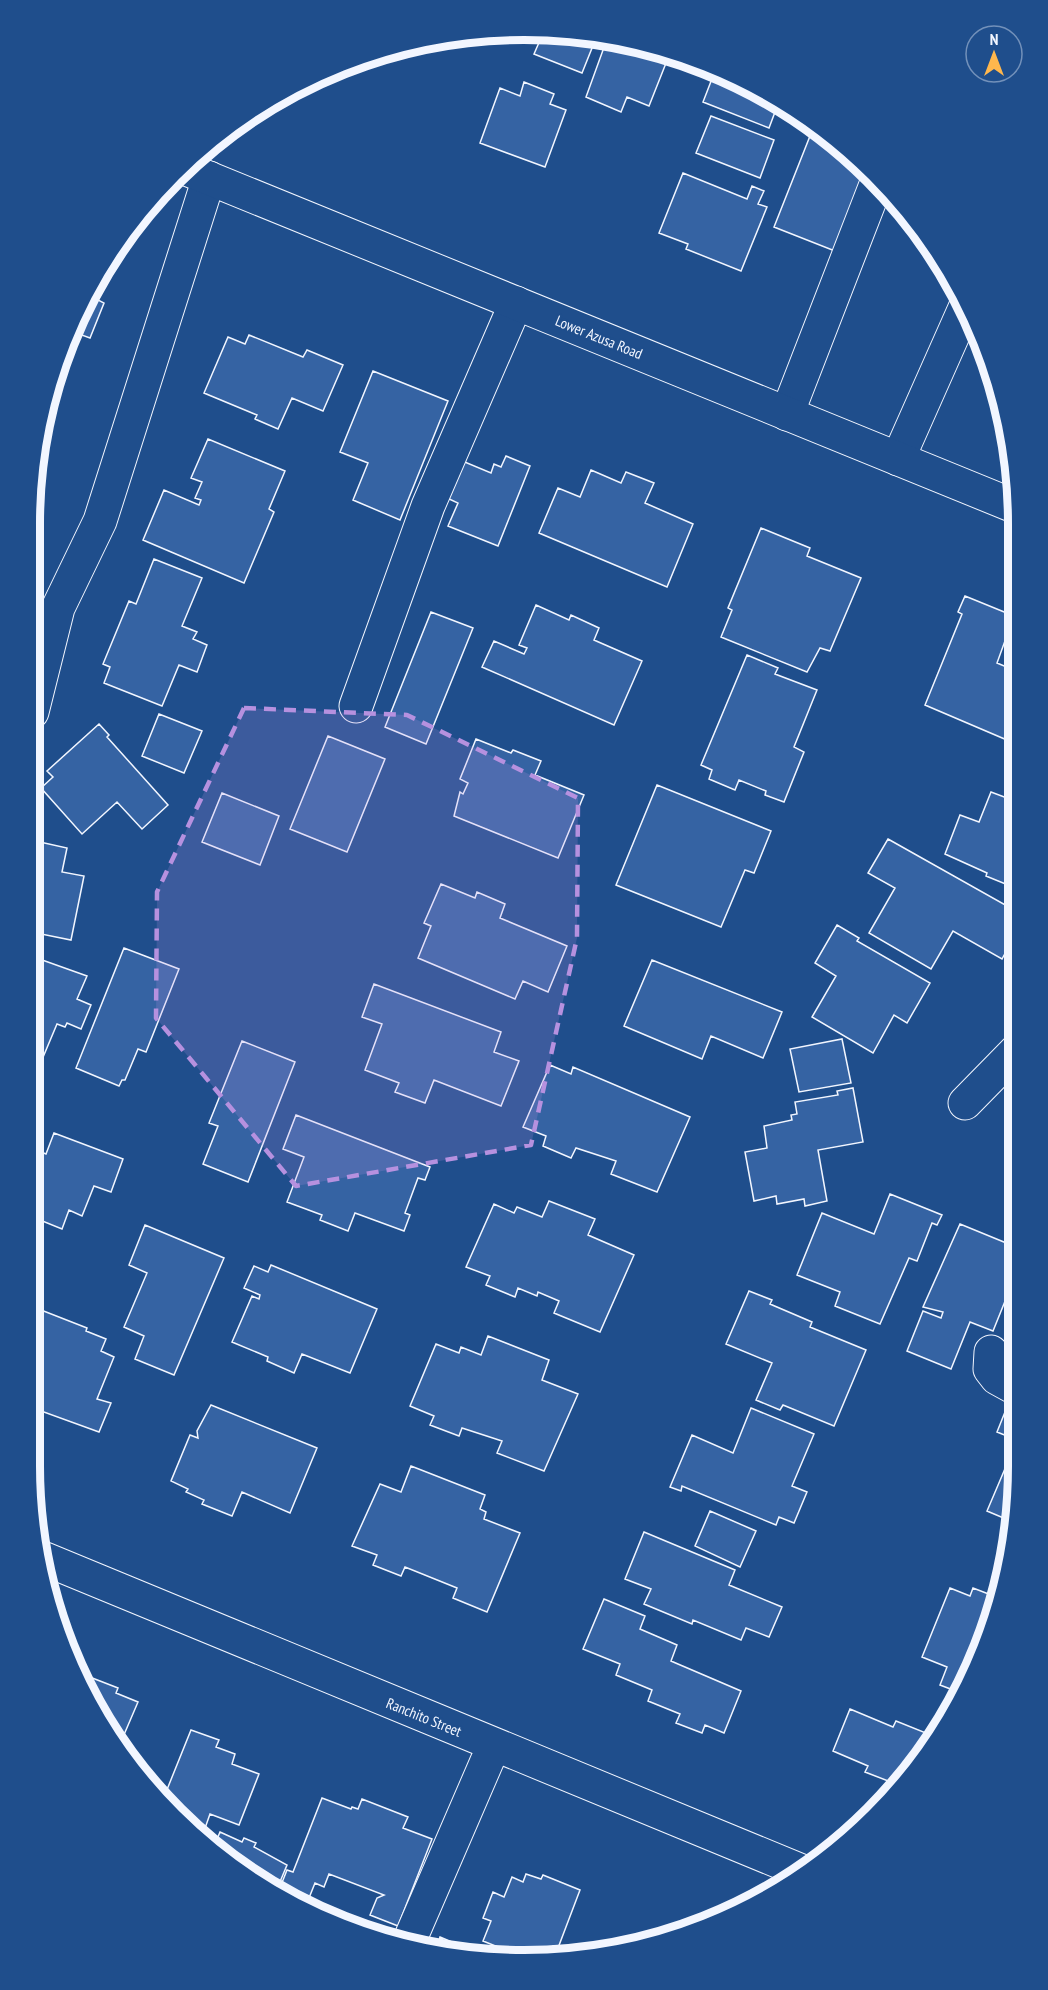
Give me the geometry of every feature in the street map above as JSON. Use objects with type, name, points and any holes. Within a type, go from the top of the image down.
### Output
[{"type":"street","name":"Lower Azusa Road","points":[[197,173],[1007,503]]},
{"type":"street","points":[[40,680],[58,608],[100,521],[197,173]]},
{"type":"street","points":[[787,414],[874,190]]},
{"type":"street","points":[[356,706],[428,506],[516,303]]},
{"type":"street","points":[[898,459],[961,317]]},
{"type":"street","points":[[965,1103],[1008,1059]]},
{"type":"street","points":[[991,1352],[990,1369],[997,1378],[1008,1384]]},
{"type":"street","name":"Ranchito Street","points":[[50,1561],[793,1868]]},
{"type":"street","points":[[412,1936],[494,1745]]},
{"type":"highlighted area","points":[[244,708],[407,715],[578,798],[577,938],[531,1145],[296,1186],[156,1018],[157,892]]},
{"type":"building","points":[[540,41],[593,46],[582,73],[534,54]]},
{"type":"building","points":[[604,48],[666,62],[649,106],[627,97],[621,112],[586,97]]},
{"type":"building","points":[[712,78],[775,111],[769,128],[703,102]]},
{"type":"building","points":[[524,82],[554,94],[550,104],[566,110],[545,167],[480,143],[500,88],[520,96]]},
{"type":"building","points":[[711,116],[774,140],[760,178],[696,153]]},
{"type":"building","points":[[810,136],[843,160],[867,183],[840,253],[774,227]]},
{"type":"building","points":[[683,173],[747,199],[752,186],[764,191],[758,204],[767,207],[741,271],[686,249],[688,244],[659,233]]},
{"type":"building","points":[[96,298],[104,303],[90,338],[82,335],[77,340]]},
{"type":"building","points":[[249,335],[303,357],[307,350],[343,365],[323,411],[292,398],[278,429],[255,419],[257,415],[204,393],[228,337],[245,344]]},
{"type":"building","points":[[373,371],[448,401],[400,520],[353,500],[368,463],[340,452]]},
{"type":"building","points":[[208,439],[285,471],[269,509],[274,512],[244,583],[143,540],[164,490],[199,505],[201,500],[195,498],[202,482],[191,478]]},
{"type":"building","points":[[506,456],[530,466],[498,546],[448,526],[458,503],[445,497],[460,460],[491,473],[494,464],[501,467]]},
{"type":"building","points":[[591,470],[621,483],[626,472],[654,483],[645,503],[693,524],[667,587],[539,533],[558,488],[580,497]]},
{"type":"building","points":[[761,528],[810,548],[807,556],[861,578],[830,651],[820,648],[807,672],[721,637],[732,610],[728,608]]},
{"type":"building","points":[[154,559],[202,578],[182,626],[197,632],[193,639],[207,645],[197,672],[179,665],[162,706],[104,683],[110,667],[103,664],[129,601],[136,604]]},
{"type":"building","points":[[965,596],[1008,614],[1008,633],[997,663],[1008,668],[1008,740],[925,705],[962,614],[958,612]]},
{"type":"building","points":[[536,605],[569,620],[571,615],[599,628],[594,640],[642,661],[614,725],[482,667],[494,641],[524,654],[527,648],[519,645]]},
{"type":"building","points":[[431,612],[473,628],[426,744],[385,727]]},
{"type":"building","points":[[747,655],[778,668],[775,674],[817,690],[794,747],[804,752],[784,802],[765,795],[766,791],[739,780],[735,790],[709,779],[712,770],[701,765]]},
{"type":"building","points":[[159,714],[202,731],[184,773],[142,756]]},
{"type":"building","points":[[99,724],[109,735],[107,737],[168,805],[142,829],[117,802],[82,834],[41,788],[53,777],[47,771]]},
{"type":"building","points":[[328,736],[385,759],[347,852],[290,829]]},
{"type":"building","points":[[476,739],[511,753],[513,750],[541,761],[535,775],[584,795],[558,858],[454,816],[460,792],[463,794],[468,783],[460,779]]},
{"type":"building","points":[[657,785],[771,831],[754,873],[745,870],[721,927],[616,885]]},
{"type":"building","points":[[991,792],[1008,798],[1008,885],[945,854],[960,815],[979,822]]},
{"type":"building","points":[[222,793],[279,816],[260,865],[202,842]]},
{"type":"building","points":[[888,839],[1008,904],[1008,948],[1002,959],[953,931],[931,969],[869,933],[895,888],[868,873]]},
{"type":"building","points":[[40,842],[67,848],[62,872],[84,876],[71,940],[40,934]]},
{"type":"building","points":[[441,884],[475,898],[477,892],[505,904],[500,918],[567,946],[548,992],[523,981],[515,999],[418,958],[431,926],[424,923]]},
{"type":"building","points":[[837,925],[859,938],[857,941],[930,983],[907,1023],[894,1015],[873,1053],[812,1017],[836,976],[815,963]]},
{"type":"building","points":[[124,948],[179,969],[146,1052],[138,1049],[125,1080],[122,1080],[119,1086],[76,1068]]},
{"type":"building","points":[[40,959],[87,976],[77,999],[91,1005],[81,1029],[67,1023],[65,1027],[57,1024],[41,1062]]},
{"type":"building","points":[[652,960],[782,1012],[763,1058],[711,1036],[702,1059],[624,1026]]},
{"type":"building","points":[[374,984],[501,1032],[494,1052],[519,1061],[501,1106],[434,1080],[425,1103],[395,1092],[399,1083],[365,1070],[382,1024],[362,1017]]},
{"type":"building","points":[[842,1039],[851,1083],[799,1092],[790,1049]]},
{"type":"building","points":[[242,1041],[295,1062],[248,1182],[203,1164],[218,1126],[209,1123]]},
{"type":"building","points":[[550,1065],[571,1074],[573,1067],[690,1117],[657,1192],[611,1174],[616,1161],[576,1148],[571,1158],[543,1146],[546,1136],[523,1127]]},
{"type":"building","points":[[853,1088],[863,1142],[818,1150],[827,1201],[805,1206],[804,1199],[777,1204],[776,1196],[754,1201],[745,1152],[767,1148],[764,1126],[792,1120],[791,1115],[797,1114],[795,1102],[838,1095],[837,1091]]},
{"type":"building","points":[[296,1115],[430,1167],[425,1180],[418,1178],[405,1213],[410,1215],[404,1231],[355,1213],[348,1231],[320,1220],[322,1215],[287,1202],[304,1157],[283,1149]]},
{"type":"building","points":[[54,1133],[123,1159],[111,1192],[94,1186],[82,1216],[69,1210],[62,1229],[40,1220],[40,1152],[46,1154]]},
{"type":"building","points":[[890,1194],[942,1215],[937,1225],[932,1223],[917,1261],[909,1258],[880,1324],[835,1306],[840,1292],[797,1275],[822,1213],[874,1234]]},
{"type":"building","points":[[549,1201],[595,1219],[588,1235],[634,1255],[600,1332],[554,1313],[559,1301],[538,1292],[537,1296],[518,1288],[515,1297],[486,1285],[490,1276],[466,1267],[494,1204],[514,1213],[517,1207],[542,1217]]},
{"type":"building","points":[[960,1224],[1008,1244],[1008,1294],[993,1331],[970,1322],[951,1369],[907,1351],[923,1311],[941,1318],[943,1312],[923,1307]]},
{"type":"building","points":[[145,1225],[224,1258],[174,1375],[135,1359],[144,1336],[124,1327],[147,1273],[129,1265]]},
{"type":"building","points":[[271,1265],[377,1309],[350,1373],[302,1354],[294,1373],[267,1361],[268,1357],[232,1342],[252,1296],[259,1299],[260,1295],[244,1288],[254,1266],[268,1272]]},
{"type":"building","points":[[749,1291],[772,1300],[770,1304],[812,1322],[810,1327],[866,1350],[834,1426],[783,1405],[780,1410],[756,1400],[772,1363],[726,1344]]},
{"type":"building","points":[[41,1310],[87,1328],[86,1331],[106,1339],[101,1351],[114,1357],[97,1399],[111,1403],[99,1432],[40,1411]]},
{"type":"building","points":[[488,1336],[549,1360],[542,1380],[578,1394],[544,1471],[497,1453],[502,1441],[462,1428],[459,1436],[430,1425],[434,1416],[410,1406],[436,1344],[459,1353],[461,1347],[481,1355]]},
{"type":"building","points":[[1008,1404],[1008,1436],[997,1432]]},
{"type":"building","points":[[211,1405],[317,1448],[290,1513],[242,1492],[232,1516],[202,1504],[204,1500],[186,1492],[188,1489],[171,1481],[190,1435],[198,1438],[197,1431]]},
{"type":"building","points":[[751,1408],[814,1434],[792,1486],[807,1492],[794,1523],[779,1517],[776,1525],[682,1486],[681,1491],[670,1487],[692,1435],[733,1453]]},
{"type":"building","points":[[1008,1462],[1004,1518],[987,1511]]},
{"type":"building","points":[[411,1466],[485,1495],[480,1509],[486,1512],[484,1519],[520,1533],[487,1612],[453,1598],[457,1588],[405,1567],[401,1576],[373,1565],[377,1555],[352,1546],[380,1484],[401,1492]]},
{"type":"building","points":[[710,1511],[756,1531],[740,1567],[695,1546]]},
{"type":"building","points":[[644,1532],[735,1570],[729,1585],[782,1607],[769,1637],[746,1628],[741,1640],[693,1620],[692,1624],[644,1604],[651,1589],[625,1579]]},
{"type":"building","points":[[950,1588],[970,1596],[973,1588],[990,1595],[971,1651],[953,1690],[940,1685],[947,1667],[922,1657]]},
{"type":"building","points":[[604,1599],[645,1616],[640,1629],[677,1645],[671,1661],[741,1691],[724,1733],[705,1725],[702,1733],[676,1723],[680,1714],[648,1701],[652,1690],[616,1675],[620,1664],[583,1649]]},
{"type":"building","points":[[88,1677],[118,1688],[116,1693],[138,1702],[123,1737]]},
{"type":"building","points":[[850,1709],[893,1727],[896,1721],[927,1733],[891,1782],[865,1772],[868,1766],[833,1751]]},
{"type":"building","points":[[191,1730],[219,1740],[216,1747],[235,1754],[232,1764],[259,1774],[239,1825],[210,1814],[205,1830],[166,1791]]},
{"type":"building","points":[[322,1798],[351,1809],[352,1807],[358,1809],[362,1799],[408,1817],[403,1828],[432,1839],[398,1926],[370,1915],[377,1898],[384,1895],[329,1874],[324,1887],[315,1883],[309,1899],[281,1884],[287,1870],[293,1872]]},
{"type":"building","points":[[220,1832],[242,1842],[244,1838],[256,1843],[254,1847],[287,1865],[279,1883],[255,1868],[217,1840]]},
{"type":"building","points":[[526,1874],[541,1879],[543,1875],[580,1890],[558,1948],[553,1946],[552,1948],[524,1950],[502,1949],[483,1941],[491,1921],[483,1918],[493,1892],[504,1897],[512,1877],[523,1882]]},
{"type":"building","points":[[440,1937],[458,1944],[434,1941],[439,1940]]}]
